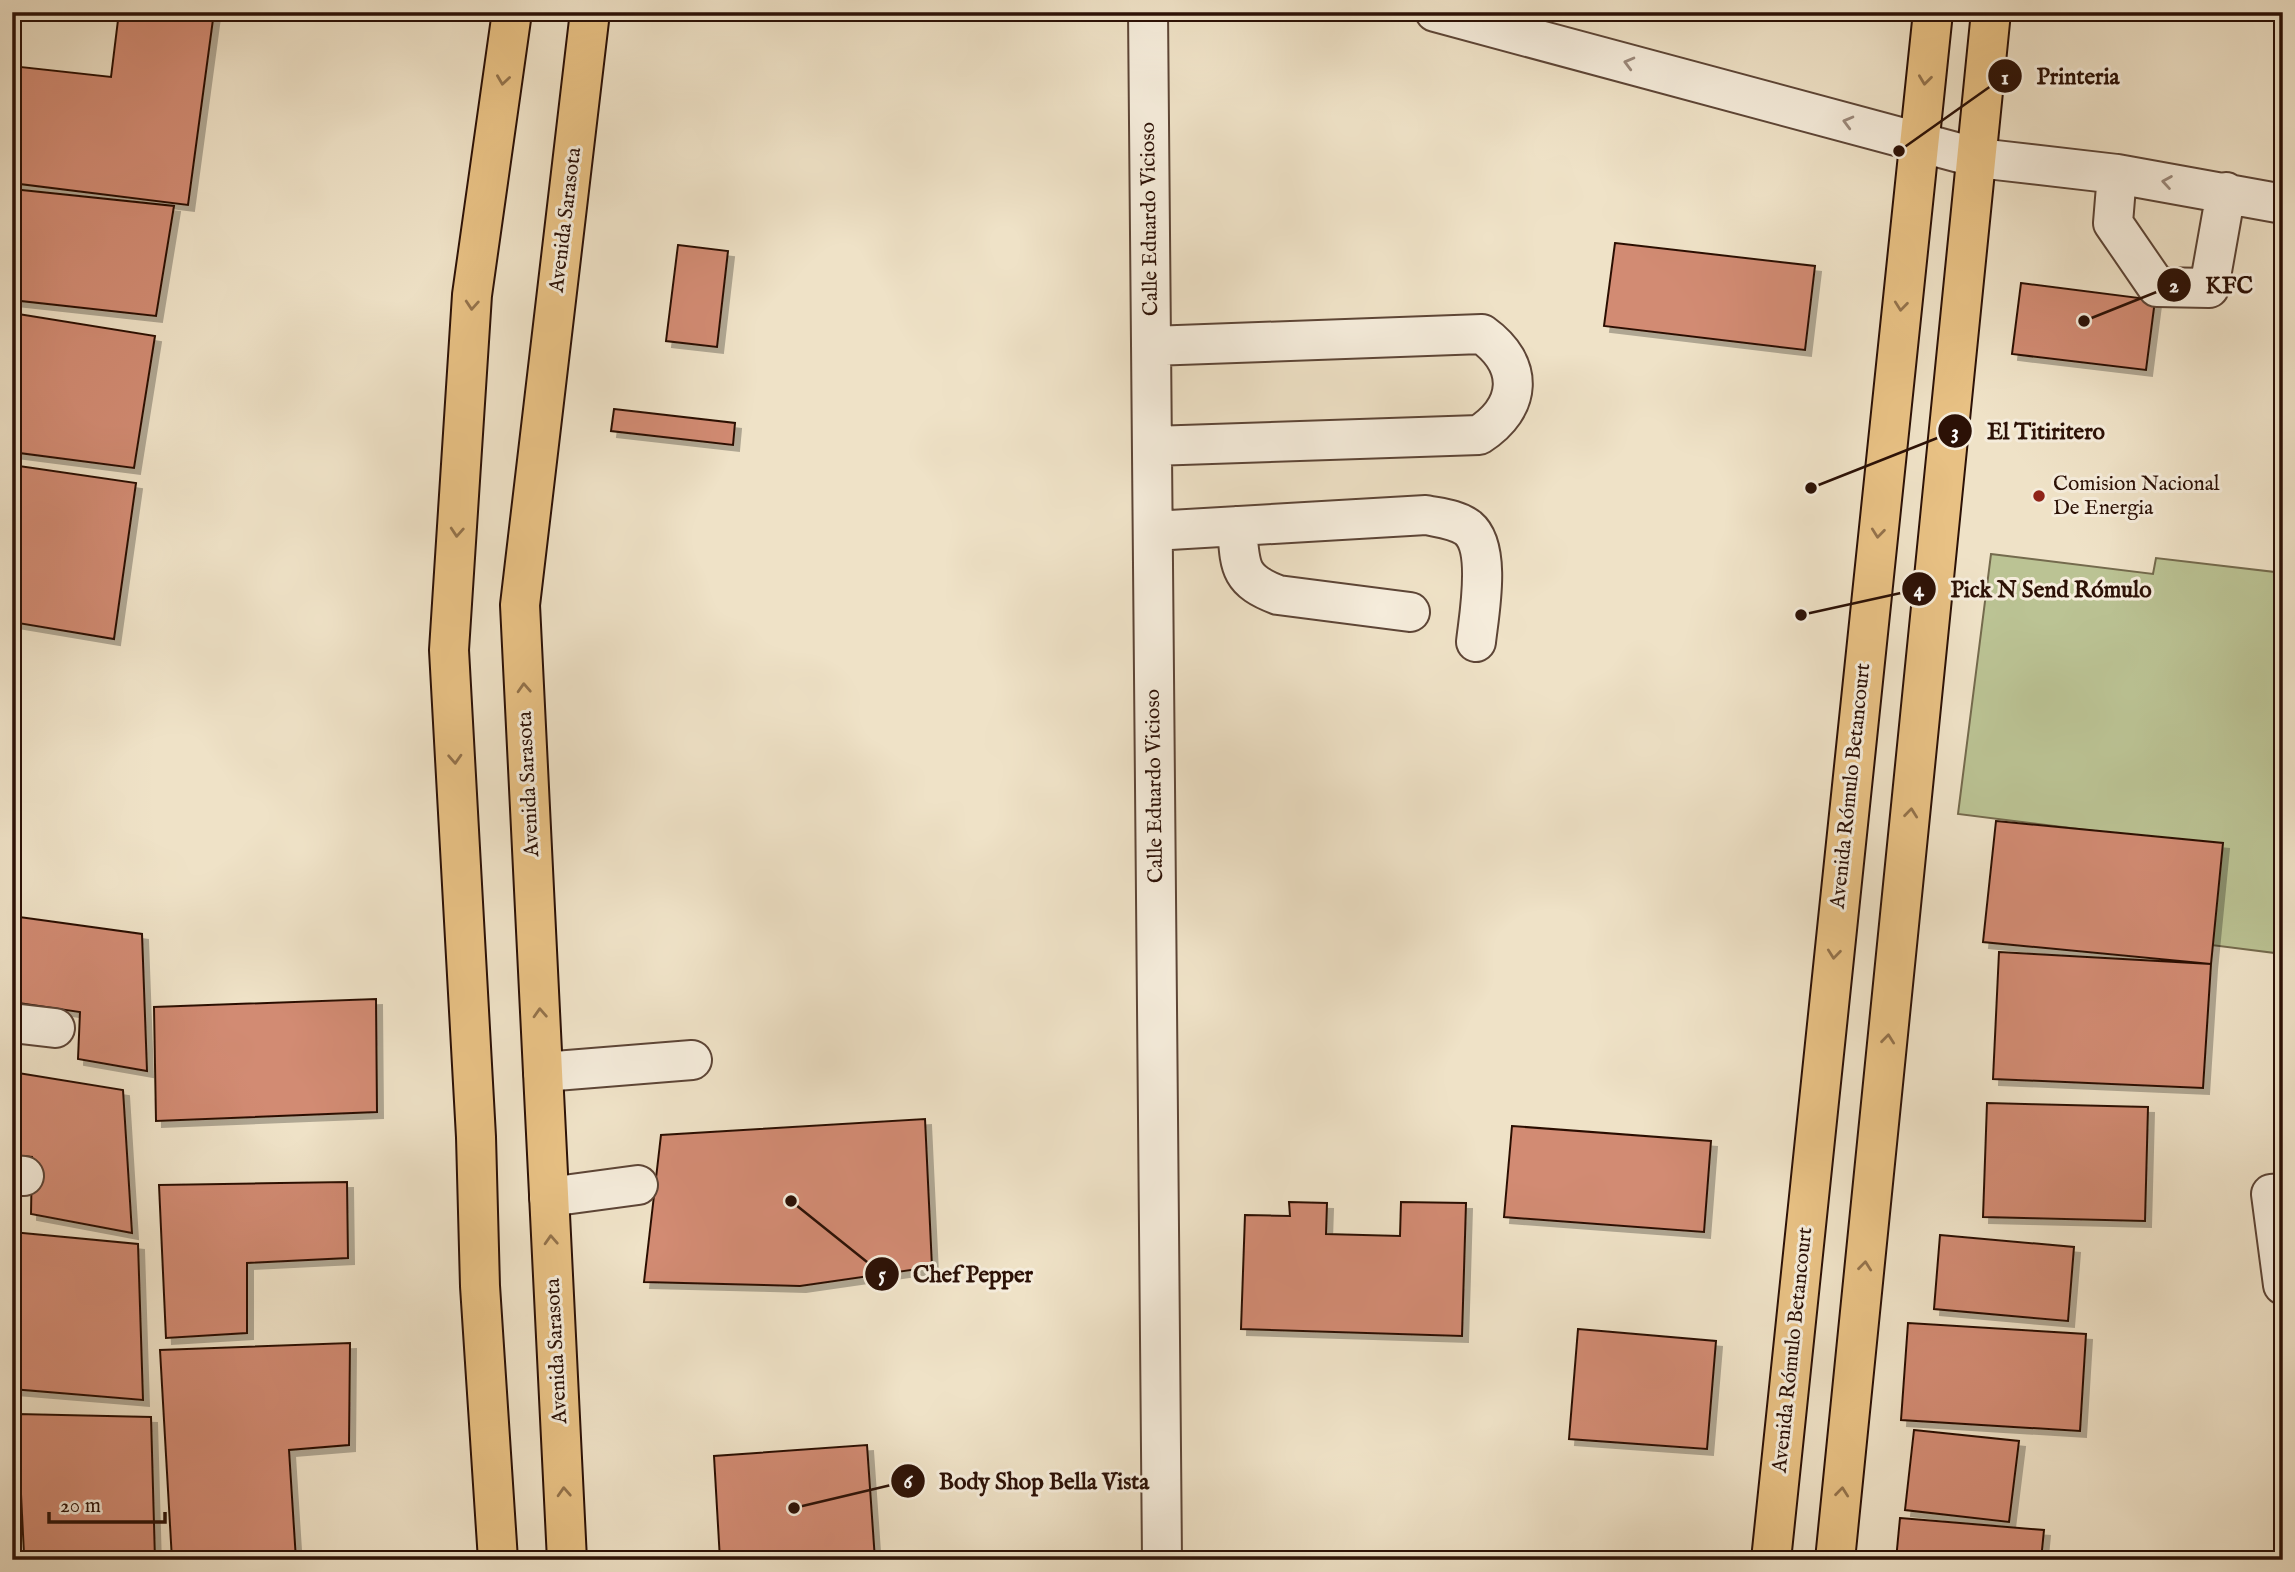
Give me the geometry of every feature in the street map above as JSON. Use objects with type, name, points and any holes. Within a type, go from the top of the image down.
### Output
[{"type":"main road","points":[[498,1560],[480,1286],[476,1137],[449,650],[472,295],[512,12]]},
{"type":"main road","name":"Avenida Sarasota","points":[[567,1560],[520,605],[590,12]]},
{"type":"main road","name":"Avenida Rómulo Betancourt","points":[[1771,1560],[1933,12]]},
{"type":"main road","points":[[1835,1560],[1991,12]]},
{"type":"street","name":"Calle Eduardo Vicioso","points":[[1148,12],[1162,1560]]},
{"type":"street","points":[[1445,13],[1978,158],[2117,174],[2283,204]]},
{"type":"street","points":[[2117,174],[2113,223],[2157,287],[2208,288],[2225,192]]},
{"type":"street","points":[[1151,346],[1482,334],[1497,345],[1507,359],[1513,376],[1512,394],[1506,411],[1494,425],[1479,435],[1152,446]]},
{"type":"street","points":[[1153,531],[1426,515],[1456,521],[1470,530],[1481,556],[1482,588],[1476,642]]},
{"type":"street","points":[[1237,526],[1240,565],[1246,578],[1263,590],[1278,596],[1410,612]]},
{"type":"street","points":[[12,1023],[55,1028]]},
{"type":"street","points":[[543,1072],[692,1060]]},
{"type":"street","points":[[549,1197],[638,1185]]},
{"type":"street","points":[[2283,1193],[2271,1194],[2283,1285]]},
{"type":"green space","points":[[1991,554],[2153,574],[2156,558],[2283,573],[2283,954],[2203,944],[2216,846],[1958,814]]},
{"type":"building","points":[[119,12],[214,12],[188,205],[12,183],[12,66],[111,77]]},
{"type":"building","points":[[12,189],[174,206],[156,316],[12,300]]},
{"type":"building","points":[[1615,243],[1815,266],[1805,350],[1604,326]]},
{"type":"building","points":[[678,245],[728,251],[717,347],[666,341]]},
{"type":"building","points":[[2021,283],[2155,300],[2146,370],[2012,354]]},
{"type":"building","points":[[12,313],[155,336],[134,468],[12,452]]},
{"type":"building","points":[[614,409],[735,423],[733,445],[611,431]]},
{"type":"building","points":[[12,465],[136,483],[114,639],[12,622]]},
{"type":"building","points":[[1996,821],[2223,843],[2211,964],[1983,942]]},
{"type":"building","points":[[12,916],[142,934],[147,1071],[78,1059],[80,1012],[12,1002]]},
{"type":"building","points":[[1999,952],[2211,964],[2203,1088],[1993,1079]]},
{"type":"building","points":[[376,999],[377,1112],[156,1121],[154,1007]]},
{"type":"building","points":[[12,1072],[123,1090],[132,1233],[31,1214],[32,1157],[12,1155]]},
{"type":"building","points":[[1987,1103],[2148,1107],[2145,1221],[1983,1217]]},
{"type":"building","points":[[925,1119],[932,1267],[800,1286],[644,1282],[661,1135]]},
{"type":"building","points":[[1512,1126],[1711,1141],[1704,1232],[1504,1217]]},
{"type":"building","points":[[347,1182],[348,1258],[247,1263],[247,1333],[166,1338],[159,1185]]},
{"type":"building","points":[[1289,1202],[1327,1203],[1326,1234],[1400,1236],[1401,1202],[1466,1203],[1462,1336],[1241,1329],[1245,1215],[1290,1216]]},
{"type":"building","points":[[12,1232],[138,1244],[143,1400],[12,1389]]},
{"type":"building","points":[[1940,1235],[2074,1247],[2068,1321],[1934,1309]]},
{"type":"building","points":[[1908,1323],[2086,1334],[2080,1431],[1901,1420]]},
{"type":"building","points":[[1578,1329],[1716,1341],[1707,1449],[1569,1439]]},
{"type":"building","points":[[350,1343],[349,1445],[289,1450],[296,1560],[172,1560],[160,1350]]},
{"type":"building","points":[[17,1414],[151,1417],[155,1560],[24,1554]]},
{"type":"building","points":[[1914,1430],[2019,1441],[2009,1522],[1905,1510]]},
{"type":"building","points":[[867,1445],[875,1560],[720,1560],[714,1456]]},
{"type":"building","points":[[1900,1518],[2044,1530],[2041,1560],[1896,1560]]},
{"type":"place","name":"Printeria","points":[[1899,151]]},
{"type":"place","name":"KFC","points":[[2084,321]]},
{"type":"place","name":"El Titiritero","points":[[1811,488]]},
{"type":"place","name":"Comision Nacional De Energia","points":[[2039,496]]},
{"type":"place","name":"Pick N Send Rómulo","points":[[1801,615]]},
{"type":"place","name":"Chef Pepper","points":[[791,1201]]},
{"type":"place","name":"Body Shop Bella Vista","points":[[794,1508]]}]
